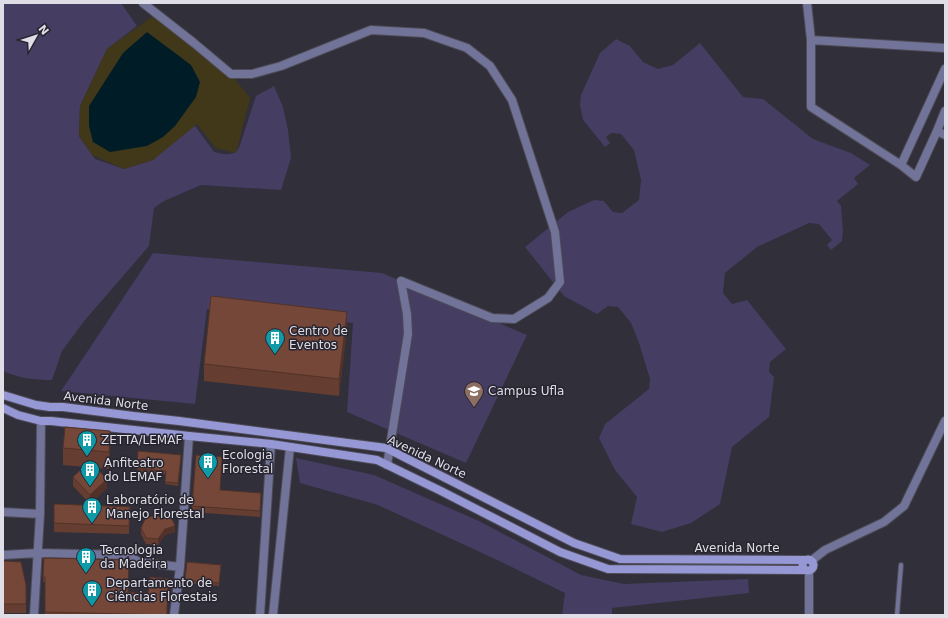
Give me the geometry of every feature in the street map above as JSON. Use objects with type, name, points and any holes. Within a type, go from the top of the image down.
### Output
[{"type":"street","points":[[143,3],[231,74],[252,74],[281,66],[371,30],[424,32],[467,48],[490,66],[512,100],[556,232],[560,282],[548,298],[514,319],[492,318],[401,281],[407,314],[408,334],[387,465]]},
{"type":"street","points":[[807,3],[811,40],[811,107],[901,165],[916,177],[945,111]]},
{"type":"street","points":[[811,40],[945,48]]},
{"type":"street","points":[[901,165],[945,69]]},
{"type":"street","points":[[937,131],[945,135]]},
{"type":"street","name":"Avenida Norte","points":[[3,395],[50,407],[63,407],[179,421],[386,448],[574,543],[620,559],[808,560]]},
{"type":"street","points":[[34,615],[40,514],[38,420],[31,411],[36,404]]},
{"type":"street","points":[[50,407],[53,414],[52,421]]},
{"type":"street","name":"Avenida Norte","points":[[3,408],[18,415],[38,420],[290,446],[377,460],[560,552],[608,569],[807,570]]},
{"type":"street","points":[[809,615],[807,570],[802,565],[825,550],[884,522],[904,506],[945,421]]},
{"type":"street","points":[[174,615],[180,567],[189,436]]},
{"type":"street","points":[[260,615],[271,444]]},
{"type":"street","points":[[273,615],[290,446]]},
{"type":"street","points":[[3,512],[40,514]]},
{"type":"street","points":[[265,541],[280,542]]},
{"type":"street","points":[[3,555],[38,553],[127,555],[139,562],[180,567]]},
{"type":"lane","points":[[897,615],[901,565]]},
{"type":"shaded area","points":[[3,3],[121,3],[137,26],[107,49],[80,106],[79,136],[95,159],[124,169],[153,160],[193,123],[214,152],[228,154],[234,153],[239,148],[256,96],[274,86],[283,107],[288,130],[291,158],[281,190],[201,185],[164,201],[154,208],[149,246],[85,320],[62,351],[52,380],[27,378],[3,371]]},
{"type":"shaded area","points":[[616,39],[630,46],[643,62],[658,69],[673,65],[700,43],[743,97],[763,99],[813,139],[851,153],[870,165],[854,178],[858,184],[837,201],[841,206],[843,231],[842,241],[831,250],[827,245],[832,240],[819,224],[809,223],[757,247],[725,273],[723,293],[732,304],[747,300],[786,349],[770,362],[769,372],[774,377],[769,417],[732,447],[720,504],[691,523],[662,532],[631,524],[637,497],[615,470],[599,438],[605,424],[649,389],[650,379],[631,323],[618,307],[608,306],[597,314],[564,296],[525,247],[568,212],[594,200],[604,201],[613,212],[622,213],[639,200],[641,180],[634,150],[621,134],[611,133],[606,137],[610,143],[605,147],[583,120],[580,105],[581,95],[600,53]]},
{"type":"shaded area","points":[[153,253],[382,273],[527,335],[466,463],[347,412],[353,323],[207,309],[195,404],[61,391]]},
{"type":"shaded area","points":[[296,458],[374,475],[479,521],[581,575],[624,584],[748,579],[749,593],[612,608],[612,615],[562,615],[565,593],[378,505],[300,483]]},
{"type":"sand","points":[[153,16],[231,74],[250,98],[236,153],[216,148],[197,124],[153,160],[124,169],[92,155],[79,136],[80,106],[107,49]]},
{"type":"water","points":[[147,32],[191,65],[200,82],[196,97],[175,126],[163,137],[147,146],[110,152],[93,142],[89,126],[89,106],[123,53]]},
{"type":"building","name":"Centro de Eventos","points":[[211,296],[347,312],[339,379],[204,364]]},
{"type":"building","points":[[65,427],[110,431],[109,452],[63,448]]},
{"type":"building","points":[[138,451],[181,455],[178,483],[165,482],[166,471],[137,469]]},
{"type":"building","name":"Ecologia Florestal","points":[[196,455],[222,457],[220,490],[261,493],[260,511],[192,506]]},
{"type":"building","points":[[90,461],[107,479],[90,495],[73,477]]},
{"type":"building","points":[[54,504],[130,507],[129,526],[54,523]]},
{"type":"building","points":[[159,516],[162,519],[171,516],[175,526],[165,529],[158,539],[146,538],[141,528],[146,517]]},
{"type":"building","points":[[128,556],[128,592],[148,593],[150,577],[172,579],[171,587],[168,588],[167,615],[45,612],[45,577],[43,577],[44,558],[126,560]]},
{"type":"building","points":[[3,561],[21,562],[26,585],[26,604],[3,604]]},
{"type":"building","points":[[187,562],[221,565],[219,583],[185,580]]},
{"type":"place","name":"Centro de Eventos","points":[[275,355]]},
{"type":"place","name":"Campus Ufla","points":[[474,408]]},
{"type":"place","name":"ZETTA/LEMAF","points":[[87,457]]},
{"type":"place","name":"Ecologia Florestal","points":[[208,479]]},
{"type":"place","name":"Anfiteatro do LEMAF","points":[[90,487]]},
{"type":"place","name":"Laboratório de Manejo Florestal","points":[[92,524]]},
{"type":"place","name":"Tecnologia da Madeira","points":[[86,574]]},
{"type":"place","name":"Departamento de Ciências Florestais","points":[[92,607]]}]
